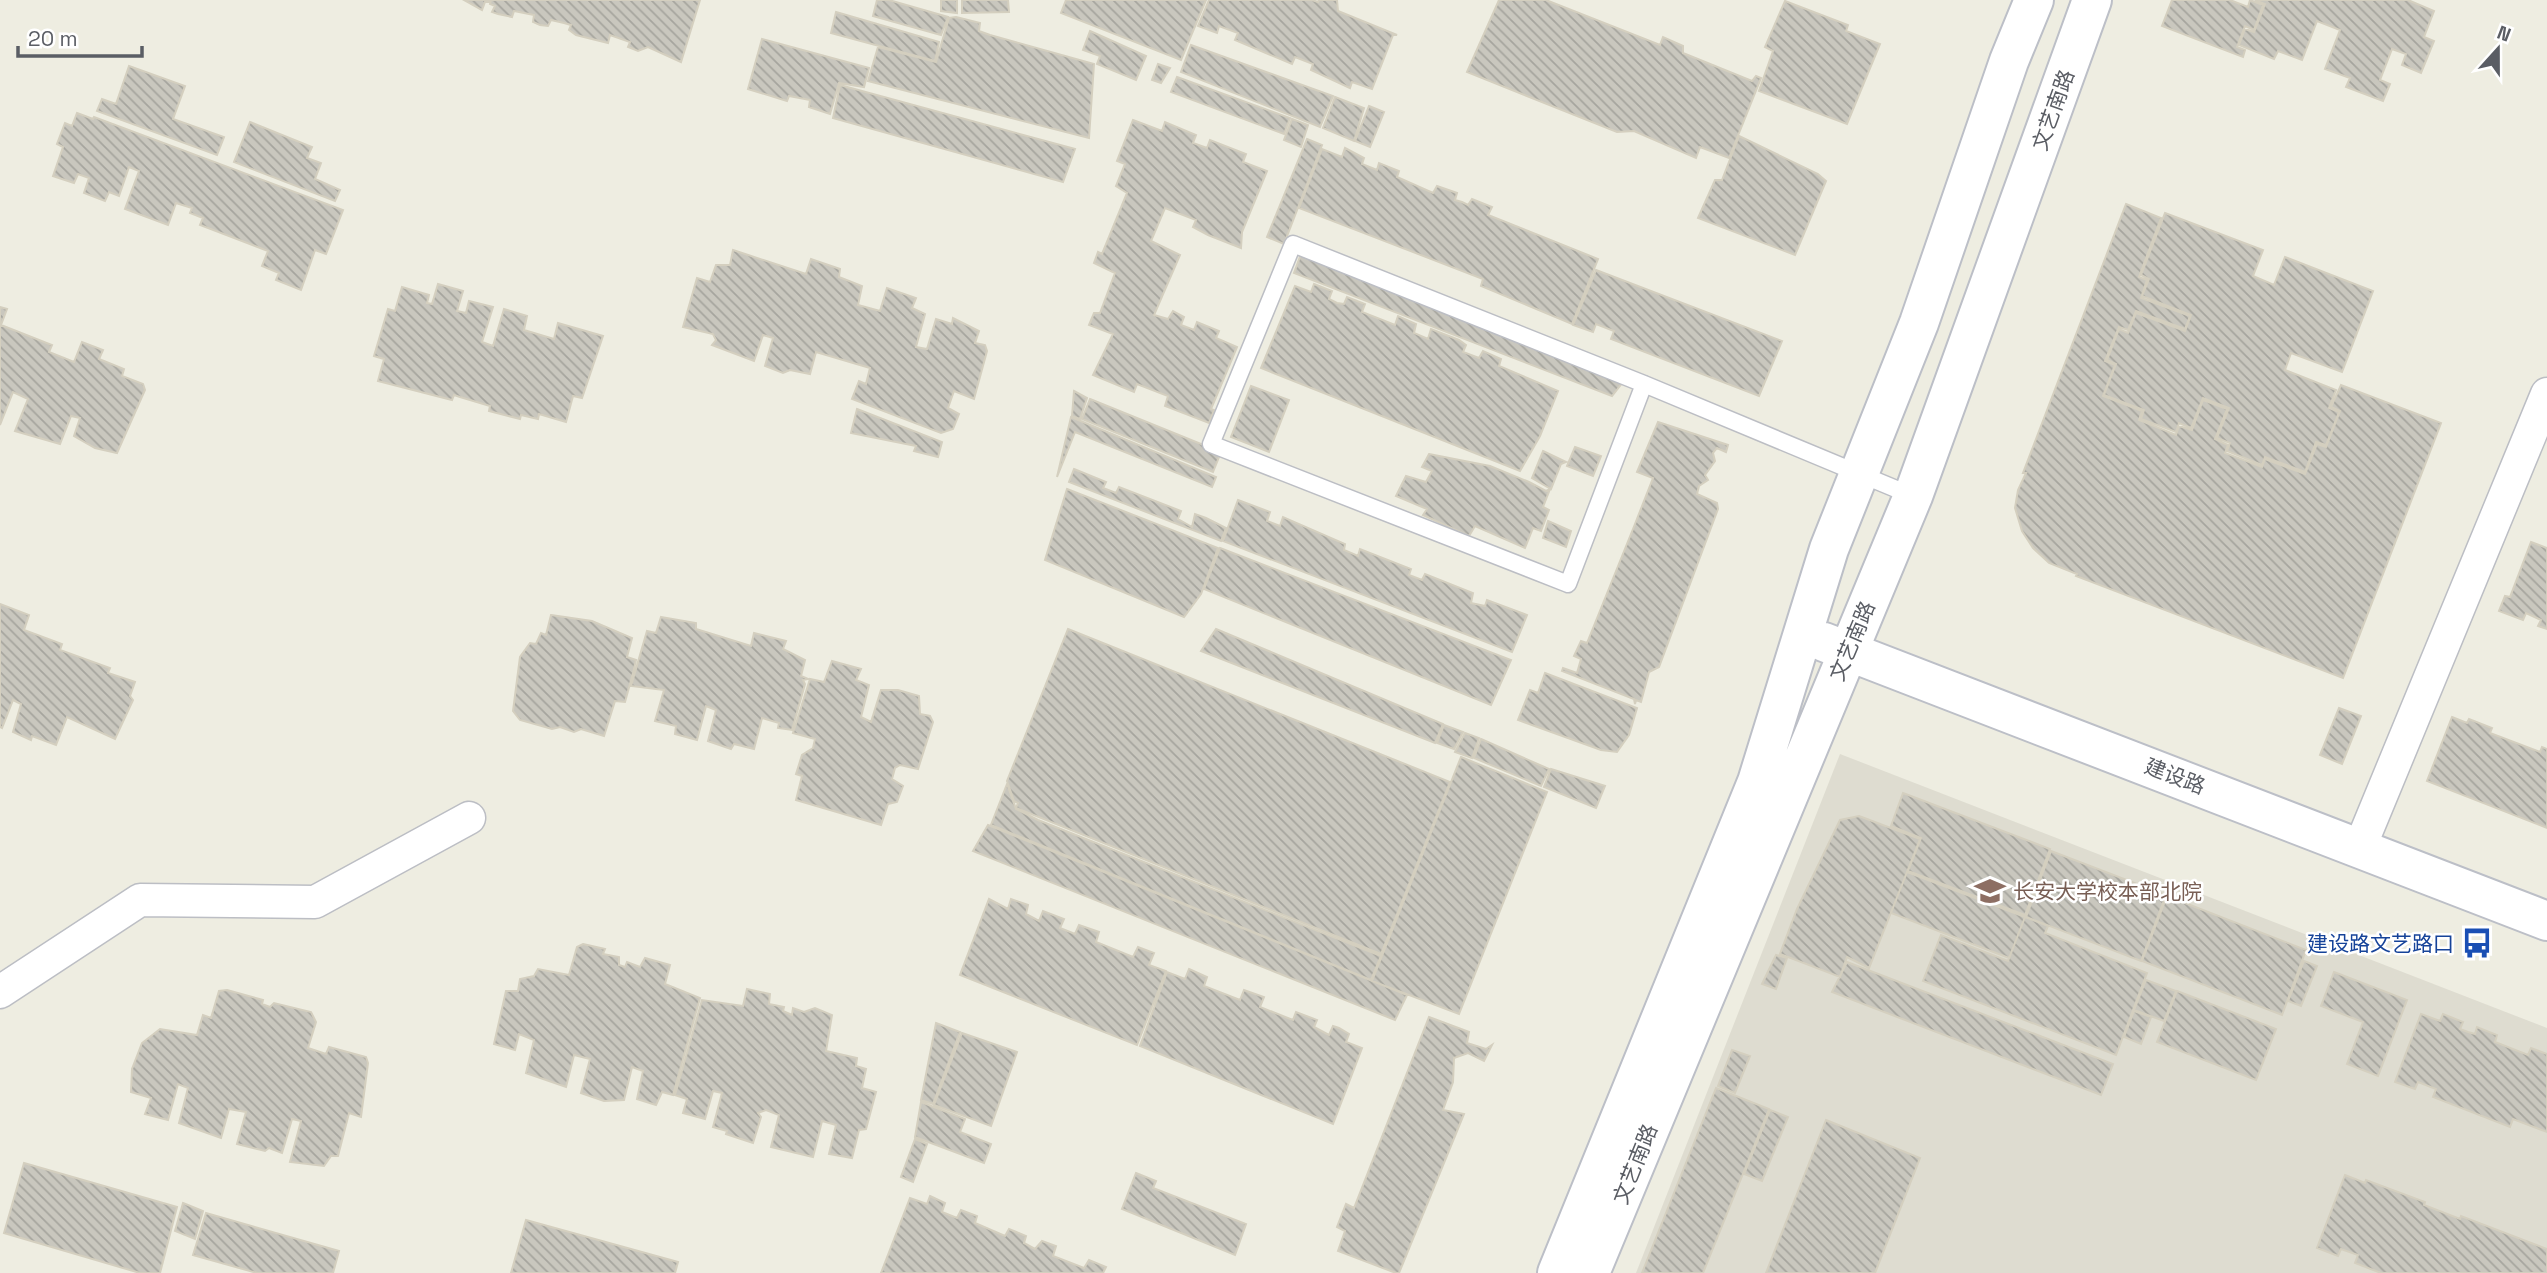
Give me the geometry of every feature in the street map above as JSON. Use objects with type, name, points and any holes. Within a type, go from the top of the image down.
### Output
[{"type":"main road","name":"文艺南路","points":[[1557,1273],[1757,782],[1829,550],[1919,323],[2009,61],[2034,0]]},
{"type":"main road","name":"文艺南路","points":[[1590,1273],[1913,496],[2092,0]]},
{"type":"main road","name":"建设路","points":[[1803,634],[2547,921]]},
{"type":"street","points":[[2360,847],[2547,394]]},
{"type":"street","points":[[0,992],[140,900],[316,902],[469,818]]},
{"type":"lane","points":[[1644,384],[1568,584],[1211,444],[1293,244],[1644,384],[1913,496]]},
{"type":"shaded area","name":"长安大学校本部北院","points":[[1840,754],[2547,1028],[2547,1273],[1636,1273]]},
{"type":"building","points":[[464,0],[490,2],[485,2],[482,10]]},
{"type":"building","points":[[491,0],[700,0],[681,62],[648,47],[638,51],[628,47],[630,42],[610,35],[608,43],[576,35],[569,30],[571,25],[564,23],[551,20],[548,26],[540,25],[533,22],[534,15],[514,11],[512,17],[498,14],[492,12],[495,6],[490,4]]},
{"type":"building","points":[[877,0],[889,0],[948,17],[941,35],[873,16]]},
{"type":"building","points":[[941,0],[957,0],[957,13],[941,11]]},
{"type":"building","points":[[962,0],[1008,0],[1009,12],[962,13]]},
{"type":"building","points":[[1066,0],[1206,0],[1181,60],[1061,13]]},
{"type":"building","points":[[1209,0],[1337,0],[1338,11],[1397,35],[1393,35],[1372,89],[1352,82],[1350,88],[1311,70],[1313,64],[1295,57],[1292,64],[1235,40],[1238,33],[1219,26],[1217,33],[1198,26]]},
{"type":"building","points":[[1499,0],[1546,0],[1660,45],[1663,37],[1683,46],[1683,53],[1752,81],[1756,76],[1761,78],[1729,158],[1700,147],[1696,158],[1634,131],[1617,132],[1467,72]]},
{"type":"building","points":[[2172,0],[2230,0],[2248,7],[2250,0],[2263,5],[2254,30],[2245,26],[2237,47],[2245,50],[2243,57],[2162,26]]},
{"type":"building","points":[[2255,0],[2408,0],[2434,11],[2424,37],[2434,41],[2421,73],[2402,65],[2406,54],[2392,49],[2380,80],[2390,84],[2383,101],[2346,87],[2350,78],[2325,69],[2340,30],[2317,21],[2302,60],[2278,51],[2274,59],[2239,45],[2245,29],[2254,32],[2265,4]]},
{"type":"building","points":[[1785,1],[1848,25],[1846,31],[1880,44],[1847,124],[1759,91],[1773,51],[1765,47]]},
{"type":"building","points":[[836,12],[939,42],[935,61],[831,33]]},
{"type":"building","points":[[956,17],[980,23],[979,31],[990,35],[1094,64],[1089,138],[868,81],[878,47],[936,62],[949,18]]},
{"type":"building","points":[[1090,31],[1146,56],[1136,80],[1097,64],[1100,56],[1083,50]]},
{"type":"building","points":[[762,39],[869,68],[864,87],[839,83],[830,114],[809,107],[810,100],[789,96],[787,101],[748,89]]},
{"type":"building","points":[[1191,45],[1333,96],[1320,127],[1181,72]]},
{"type":"building","points":[[1158,64],[1170,68],[1161,83],[1152,80]]},
{"type":"building","points":[[129,66],[185,86],[173,119],[224,137],[217,155],[97,111],[102,99],[116,104]]},
{"type":"building","points":[[1177,77],[1290,118],[1284,134],[1171,92]]},
{"type":"building","points":[[840,85],[1075,149],[1063,182],[833,118]]},
{"type":"building","points":[[1335,97],[1364,108],[1354,141],[1323,128]]},
{"type":"building","points":[[1369,106],[1384,112],[1370,147],[1355,141]]},
{"type":"building","points":[[77,113],[343,210],[326,254],[315,250],[301,290],[276,280],[279,273],[262,266],[268,251],[200,225],[203,218],[190,213],[192,208],[176,203],[168,225],[125,209],[139,171],[129,167],[119,196],[109,192],[105,201],[84,193],[89,178],[78,174],[74,183],[53,176],[63,147],[57,144],[65,123],[72,126]]},
{"type":"building","points":[[1292,119],[1308,125],[1301,147],[1284,140]]},
{"type":"building","points":[[1133,120],[1162,131],[1165,122],[1196,135],[1193,143],[1207,148],[1210,140],[1246,154],[1243,162],[1267,171],[1242,232],[1241,248],[1208,235],[1193,227],[1196,220],[1165,208],[1151,241],[1180,255],[1154,315],[1168,319],[1173,311],[1184,317],[1181,325],[1194,330],[1197,322],[1219,331],[1216,338],[1237,347],[1211,409],[1214,410],[1209,423],[1165,406],[1168,396],[1137,384],[1134,392],[1093,375],[1113,334],[1089,325],[1094,313],[1100,313],[1115,273],[1094,263],[1098,252],[1102,254],[1127,193],[1116,186],[1125,164],[1117,161]]},
{"type":"building","points":[[250,122],[312,147],[307,158],[321,163],[315,179],[340,190],[335,201],[234,162]]},
{"type":"building","points":[[1739,136],[1818,174],[1826,181],[1795,255],[1698,218],[1715,180],[1722,180]]},
{"type":"building","points":[[1307,139],[1322,145],[1284,244],[1267,237]]},
{"type":"building","points":[[1345,148],[1364,158],[1362,164],[1377,170],[1379,163],[1399,171],[1397,177],[1433,193],[1437,186],[1457,193],[1455,200],[1468,205],[1472,199],[1492,207],[1488,215],[1598,259],[1572,324],[1481,286],[1483,279],[1299,208],[1322,149],[1342,157]]},
{"type":"building","points":[[2126,204],[2161,218],[2139,277],[2147,280],[2141,298],[2190,316],[2185,329],[2136,311],[2128,330],[2119,327],[2105,361],[2115,365],[2103,396],[2142,411],[2139,420],[2176,435],[2179,426],[2192,430],[2203,400],[2227,409],[2215,439],[2228,445],[2225,453],[2262,467],[2265,459],[2305,474],[2317,444],[2326,447],[2340,411],[2331,407],[2341,385],[2441,423],[2343,678],[2076,576],[2077,574],[2049,563],[2033,548],[2022,531],[2015,508],[2018,490],[2026,473],[2023,473]]},
{"type":"building","points":[[2165,213],[2263,250],[2253,276],[2274,285],[2285,257],[2373,291],[2342,372],[2291,353],[2285,370],[2336,390],[2329,408],[2339,412],[2326,445],[2316,442],[2305,472],[2265,457],[2262,465],[2227,451],[2230,443],[2217,438],[2229,408],[2203,398],[2191,428],[2179,423],[2176,432],[2141,419],[2144,410],[2104,395],[2116,364],[2107,360],[2119,329],[2128,333],[2136,313],[2185,331],[2191,315],[2142,296],[2149,279],[2141,275]]},
{"type":"building","points":[[733,250],[806,274],[811,259],[840,269],[839,277],[862,286],[858,305],[880,311],[887,288],[916,298],[912,308],[925,314],[916,347],[927,349],[936,319],[952,324],[953,318],[979,331],[975,343],[985,345],[987,351],[974,399],[954,391],[948,408],[959,414],[953,429],[941,433],[852,399],[859,381],[866,384],[870,368],[816,352],[810,374],[790,370],[783,373],[765,366],[773,338],[763,335],[754,361],[712,345],[716,340],[713,334],[683,327],[697,278],[710,282],[716,265],[730,265]]},
{"type":"building","points":[[1301,254],[1623,382],[1612,396],[1294,273]]},
{"type":"building","points":[[1596,270],[1782,341],[1759,396],[1611,339],[1614,331],[1596,324],[1593,332],[1573,325]]},
{"type":"building","points":[[438,284],[463,291],[457,311],[466,313],[469,301],[493,307],[482,342],[493,346],[504,309],[527,316],[524,330],[554,339],[558,323],[603,336],[582,398],[573,396],[566,422],[539,414],[538,419],[521,415],[520,419],[489,411],[490,406],[454,395],[452,400],[378,381],[384,359],[374,356],[388,309],[395,311],[402,287],[429,295],[427,303],[432,304]]},
{"type":"building","points":[[1314,284],[1332,291],[1329,299],[1337,303],[1344,304],[1347,297],[1365,304],[1362,312],[1395,325],[1398,316],[1416,324],[1414,333],[1428,339],[1431,329],[1459,340],[1466,345],[1463,352],[1479,358],[1483,351],[1501,359],[1499,366],[1558,391],[1540,436],[1520,471],[1261,368],[1295,286],[1311,292]]},
{"type":"building","points":[[0,307],[7,309],[1,325],[52,345],[49,352],[74,362],[82,342],[103,350],[99,359],[124,369],[122,376],[143,384],[145,390],[117,453],[95,448],[74,436],[80,418],[71,416],[60,444],[15,431],[28,399],[13,392],[0,425]]},
{"type":"building","points":[[1251,386],[1289,400],[1269,452],[1231,437]]},
{"type":"building","points":[[1074,391],[1087,398],[1080,419],[1072,416]]},
{"type":"building","points":[[1090,399],[1221,452],[1213,472],[1082,419]]},
{"type":"building","points":[[857,409],[942,442],[938,457],[914,451],[916,446],[851,433]]},
{"type":"building","points":[[1071,417],[1216,477],[1212,487],[1075,432],[1057,477]]},
{"type":"building","points":[[1658,422],[1728,445],[1726,452],[1717,448],[1713,453],[1715,461],[1705,475],[1708,480],[1699,486],[1697,494],[1717,503],[1718,509],[1659,667],[1649,672],[1641,702],[1636,700],[1635,704],[1634,699],[1562,671],[1563,668],[1577,673],[1581,659],[1574,656],[1581,641],[1587,643],[1653,478],[1637,472]]},
{"type":"building","points":[[1575,447],[1601,456],[1593,476],[1567,466]]},
{"type":"building","points":[[1543,451],[1566,462],[1561,464],[1551,489],[1532,478]]},
{"type":"building","points":[[1429,454],[1490,466],[1546,491],[1550,489],[1543,507],[1549,510],[1541,531],[1533,528],[1525,548],[1475,526],[1469,536],[1423,515],[1427,509],[1396,496],[1406,476],[1426,482],[1432,471],[1422,467]]},
{"type":"building","points":[[1074,469],[1106,482],[1103,488],[1116,493],[1119,487],[1181,511],[1178,519],[1192,527],[1195,514],[1206,518],[1226,528],[1221,541],[1069,482]]},
{"type":"building","points":[[1067,489],[1218,548],[1201,594],[1184,617],[1045,560]]},
{"type":"building","points":[[1238,500],[1270,512],[1267,521],[1280,526],[1283,517],[1345,544],[1344,550],[1358,556],[1360,549],[1411,569],[1409,575],[1422,580],[1425,574],[1473,593],[1471,603],[1485,606],[1487,600],[1527,615],[1512,652],[1223,541]]},
{"type":"building","points":[[1548,521],[1571,531],[1566,547],[1543,538]]},
{"type":"building","points":[[2531,542],[2547,548],[2547,629],[2538,626],[2541,620],[2526,613],[2523,620],[2499,611],[2505,596],[2510,597]]},
{"type":"building","points":[[1220,548],[1511,660],[1491,705],[1204,589]]},
{"type":"building","points":[[0,604],[29,615],[24,630],[62,644],[60,650],[110,668],[108,673],[135,682],[130,696],[133,700],[115,739],[67,717],[56,745],[32,736],[31,740],[13,732],[21,704],[13,700],[2,728],[0,727]]},
{"type":"building","points":[[551,615],[592,621],[632,638],[627,657],[636,660],[625,702],[615,701],[604,736],[581,729],[574,732],[560,727],[552,729],[520,720],[513,711],[520,657],[530,643],[536,644],[541,633],[546,635]]},
{"type":"building","points":[[661,617],[696,623],[696,629],[751,646],[754,633],[786,641],[783,649],[805,660],[801,676],[808,679],[803,680],[805,684],[792,730],[778,728],[779,723],[762,718],[754,749],[734,744],[731,749],[708,741],[716,710],[706,706],[697,740],[675,734],[676,726],[655,721],[664,690],[631,686],[647,631],[656,633]]},
{"type":"building","points":[[1068,629],[1450,782],[1381,954],[1016,808],[1018,803],[1014,801],[1007,781]]},
{"type":"building","points":[[1216,629],[1443,724],[1435,743],[1201,651]]},
{"type":"building","points":[[832,661],[861,669],[856,680],[869,685],[861,717],[871,722],[881,690],[898,690],[919,696],[920,714],[930,716],[933,722],[918,769],[900,765],[895,768],[892,779],[903,786],[897,802],[888,804],[881,825],[796,800],[802,776],[796,774],[802,755],[813,748],[815,739],[793,733],[810,679],[824,682]]},
{"type":"building","points":[[1545,673],[1637,708],[1629,735],[1617,752],[1601,750],[1518,720],[1530,690],[1538,693]]},
{"type":"building","points":[[2339,708],[2361,716],[2342,764],[2320,755]]},
{"type":"building","points":[[2452,717],[2467,723],[2469,719],[2492,728],[2490,733],[2540,752],[2542,747],[2547,749],[2547,828],[2427,781]]},
{"type":"building","points":[[1444,725],[1463,732],[1454,749],[1437,743]]},
{"type":"building","points":[[1465,733],[1479,738],[1472,758],[1455,752]]},
{"type":"building","points":[[1481,739],[1549,769],[1541,786],[1474,758]]},
{"type":"building","points":[[1461,757],[1547,792],[1459,1014],[1372,981]]},
{"type":"building","points":[[1551,769],[1605,786],[1596,808],[1544,787]]},
{"type":"building","points":[[1007,784],[1016,809],[1038,820],[1381,956],[1371,980],[991,825]]},
{"type":"building","points":[[1903,793],[2050,849],[2025,915],[1908,871],[1921,838],[1891,826]]},
{"type":"building","points":[[1859,816],[1920,839],[1869,968],[1847,957],[1840,977],[1780,954],[1797,909],[1840,820]]},
{"type":"building","points":[[988,825],[1407,995],[1395,1020],[973,851]]},
{"type":"building","points":[[2051,851],[2166,895],[2141,961],[2026,917]]},
{"type":"building","points":[[1907,872],[2025,917],[2009,958],[1891,913]]},
{"type":"building","points":[[2167,896],[2306,950],[2282,1015],[2142,961]]},
{"type":"building","points":[[989,899],[1008,909],[1011,899],[1028,905],[1026,914],[1039,921],[1043,911],[1064,919],[1060,928],[1075,934],[1079,925],[1099,932],[1096,942],[1133,957],[1138,947],[1154,953],[1149,965],[1166,971],[1137,1045],[960,975]]},
{"type":"building","points":[[2025,917],[2048,926],[2045,933],[2147,973],[2116,1055],[1923,981],[1941,935],[2008,961]]},
{"type":"building","points":[[583,944],[605,949],[603,954],[619,957],[619,965],[625,967],[627,962],[640,967],[645,958],[670,965],[665,984],[700,998],[673,1095],[662,1092],[656,1105],[637,1099],[643,1071],[632,1067],[624,1100],[604,1101],[581,1093],[590,1059],[574,1055],[566,1087],[526,1073],[534,1040],[519,1034],[515,1050],[494,1044],[506,991],[518,991],[520,979],[534,976],[538,969],[569,975],[577,947]]},
{"type":"building","points":[[1776,955],[1787,958],[1776,989],[1762,984]]},
{"type":"building","points":[[2304,961],[2317,966],[2301,1006],[2288,1001]]},
{"type":"building","points":[[1847,962],[2113,1064],[2101,1095],[1832,992]]},
{"type":"building","points":[[1189,969],[1207,977],[1204,986],[1240,1000],[1244,990],[1264,997],[1260,1007],[1293,1020],[1296,1012],[1317,1020],[1314,1027],[1329,1035],[1333,1026],[1349,1034],[1346,1042],[1362,1048],[1333,1124],[1140,1046],[1167,972],[1185,979]]},
{"type":"building","points":[[2334,972],[2407,1000],[2378,1076],[2347,1064],[2363,1022],[2321,1006]]},
{"type":"building","points":[[2146,980],[2176,991],[2164,1021],[2134,1010]]},
{"type":"building","points":[[747,989],[770,994],[769,1004],[784,1007],[783,1011],[792,1015],[793,1008],[804,1012],[815,1008],[832,1015],[826,1051],[857,1058],[856,1066],[866,1069],[862,1088],[876,1092],[866,1129],[859,1130],[852,1158],[829,1154],[836,1125],[822,1121],[813,1157],[771,1147],[779,1115],[766,1110],[758,1113],[761,1117],[753,1143],[726,1134],[727,1131],[713,1127],[722,1093],[713,1091],[705,1119],[683,1113],[687,1099],[675,1095],[702,1000],[743,1006]]},
{"type":"building","points":[[227,990],[263,1000],[262,1004],[270,1007],[274,1003],[311,1012],[316,1022],[308,1048],[326,1054],[329,1047],[366,1057],[368,1063],[361,1117],[349,1113],[338,1156],[331,1156],[324,1166],[290,1162],[301,1121],[292,1119],[282,1153],[269,1148],[265,1151],[237,1144],[246,1112],[229,1109],[221,1138],[179,1123],[188,1088],[178,1084],[168,1120],[145,1114],[151,1098],[131,1092],[132,1069],[142,1043],[160,1029],[197,1035],[203,1015],[211,1018],[219,991]]},
{"type":"building","points":[[2177,991],[2276,1029],[2256,1080],[2157,1042]]},
{"type":"building","points":[[2134,1011],[2151,1017],[2141,1044],[2124,1037]]},
{"type":"building","points":[[2421,1014],[2440,1021],[2443,1014],[2463,1022],[2460,1029],[2475,1034],[2477,1027],[2497,1035],[2495,1042],[2528,1055],[2531,1048],[2547,1054],[2547,1132],[2513,1119],[2510,1127],[2433,1097],[2436,1089],[2418,1082],[2415,1089],[2395,1082]]},
{"type":"building","points":[[1429,1017],[1469,1032],[1467,1043],[1486,1049],[1492,1045],[1484,1061],[1468,1053],[1454,1058],[1453,1082],[1443,1110],[1464,1114],[1399,1273],[1396,1273],[1338,1251],[1345,1231],[1337,1227],[1346,1204],[1354,1208]]},
{"type":"building","points":[[936,1023],[960,1032],[933,1104],[921,1100]]},
{"type":"building","points":[[962,1033],[1017,1052],[991,1126],[934,1105]]},
{"type":"building","points":[[1732,1050],[1750,1056],[1735,1093],[1718,1086]]},
{"type":"building","points":[[1716,1088],[1769,1109],[1703,1273],[1642,1273]]},
{"type":"building","points":[[921,1102],[965,1119],[960,1132],[991,1144],[984,1163],[915,1137]]},
{"type":"building","points":[[1770,1110],[1788,1117],[1762,1181],[1744,1174]]},
{"type":"building","points":[[1826,1120],[1920,1158],[1875,1273],[1766,1273]]},
{"type":"building","points":[[915,1139],[927,1144],[913,1182],[901,1177]]},
{"type":"building","points":[[24,1163],[177,1207],[160,1273],[140,1273],[4,1233]]},
{"type":"building","points":[[1136,1173],[1156,1181],[1153,1188],[1246,1224],[1235,1255],[1122,1209]]},
{"type":"building","points":[[2345,1175],[2365,1183],[2366,1180],[2425,1202],[2424,1205],[2460,1219],[2461,1216],[2547,1249],[2547,1273],[2381,1273],[2355,1263],[2358,1255],[2341,1249],[2338,1256],[2317,1248]]},
{"type":"building","points":[[930,1196],[945,1203],[942,1212],[957,1218],[961,1210],[977,1216],[975,1223],[1005,1236],[1009,1229],[1026,1236],[1024,1243],[1035,1249],[1042,1241],[1056,1246],[1053,1256],[1084,1268],[1089,1260],[1106,1267],[1103,1273],[881,1273],[910,1198],[927,1204]]},
{"type":"building","points":[[183,1203],[203,1211],[195,1239],[175,1231]]},
{"type":"building","points":[[206,1213],[339,1251],[333,1273],[257,1273],[193,1255]]},
{"type":"building","points":[[526,1220],[678,1262],[675,1273],[511,1273]]},
{"type":"place","name":"长安大学校本部北院","points":[[1990,891]]},
{"type":"place","name":"建设路文艺路口","points":[[2477,943]]}]
